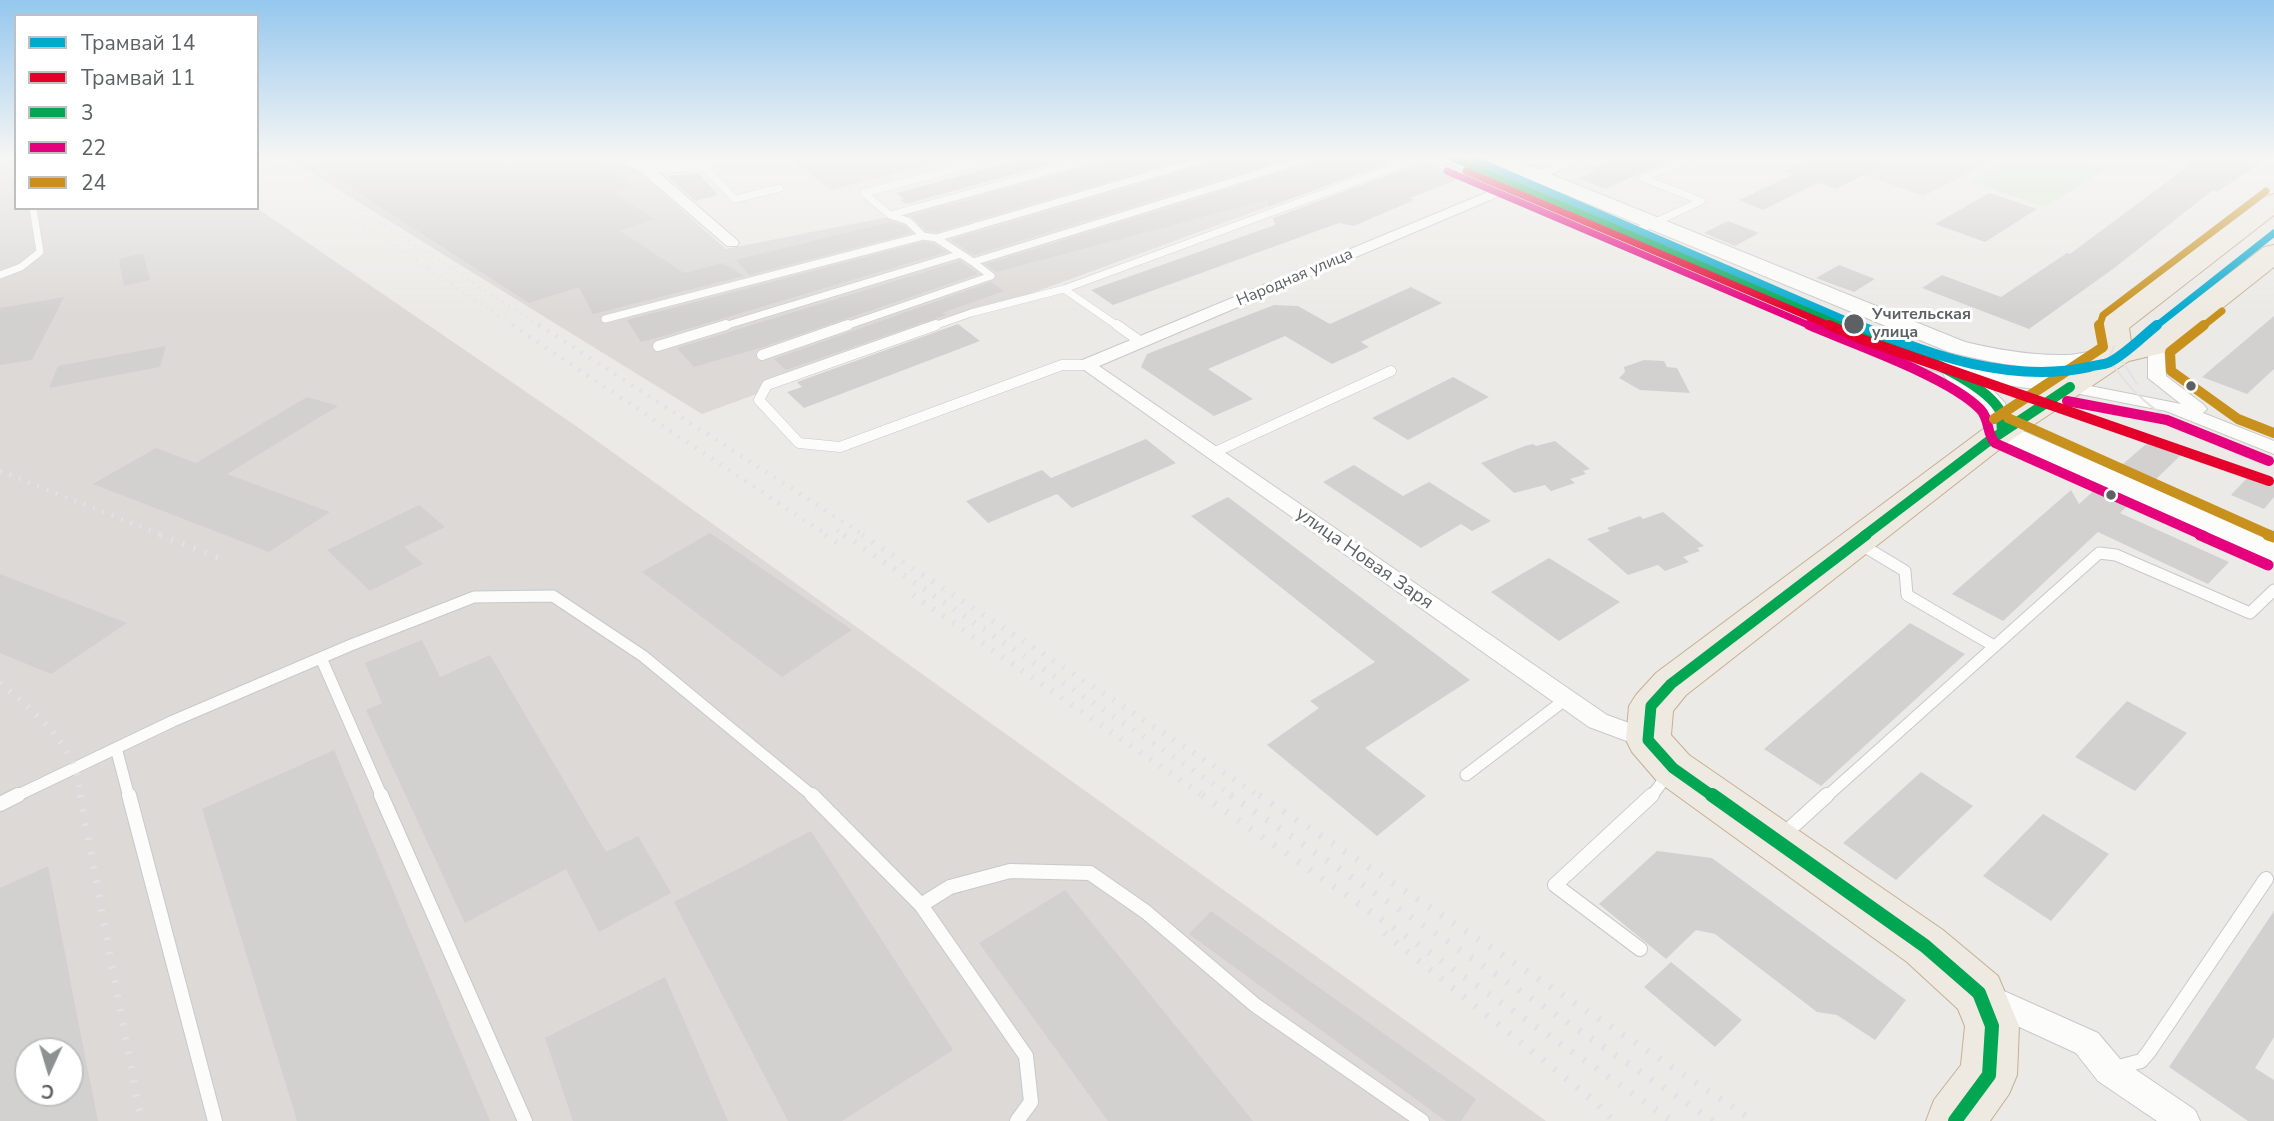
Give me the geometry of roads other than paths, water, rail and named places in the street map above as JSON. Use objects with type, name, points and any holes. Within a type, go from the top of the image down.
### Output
[{"type":"highway","points":[[2118,354],[2113,325],[2263,210]]},
{"type":"highway","points":[[1955,1121],[1989,1075],[1992,1026],[1979,993],[1925,946],[1775,841],[1661,754],[1651,706],[1671,684],[2002,431],[2118,354],[2156,345],[2274,253]]},
{"type":"main road","points":[[1569,210],[1929,361],[1967,372],[2070,387]]},
{"type":"main road","points":[[1621,210],[1957,347],[2008,359],[2070,387]]},
{"type":"main road","points":[[2008,359],[2078,360],[2118,354]]},
{"type":"main road","points":[[1929,361],[1983,392],[2000,411],[2002,431],[2274,552]]},
{"type":"street","points":[[694,210],[732,243]]},
{"type":"street","name":"Народная улица","points":[[1086,365],[1458,210]]},
{"type":"street","points":[[2156,345],[2157,379],[2231,431]]},
{"type":"street","name":"улица Новая Заря","points":[[1086,365],[1598,721],[1661,754]]},
{"type":"street","points":[[2070,387],[2171,407],[2274,448]]},
{"type":"street","points":[[1979,993],[2087,1043],[2109,1070],[2183,1121]]},
{"type":"lane","points":[[0,275],[20,267],[40,252],[33,210]]},
{"type":"lane","points":[[884,210],[890,215],[908,220],[923,236]]},
{"type":"lane","points":[[890,215],[907,210]]},
{"type":"lane","points":[[936,238],[1030,210]]},
{"type":"lane","points":[[973,262],[1140,210]]},
{"type":"lane","points":[[1086,365],[1062,365],[840,447],[799,443],[759,400],[767,385],[971,313],[1064,289],[1277,210]]},
{"type":"lane","points":[[1628,235],[1681,210]]},
{"type":"lane","points":[[605,319],[923,236],[936,238],[991,275],[762,355]]},
{"type":"lane","points":[[658,346],[961,254]]},
{"type":"lane","points":[[1064,289],[1141,342]]},
{"type":"lane","points":[[1213,453],[1391,371]]},
{"type":"lane","points":[[1858,542],[1905,571],[1906,595],[1994,646]]},
{"type":"lane","points":[[1775,841],[2099,553],[2116,555],[2250,613],[2274,590]]},
{"type":"lane","points":[[0,804],[116,748],[321,657],[474,597],[553,596],[643,656],[800,783],[921,905],[1026,1056],[1031,1102],[1017,1121]]},
{"type":"lane","points":[[321,657],[525,1121]]},
{"type":"lane","points":[[1466,775],[1566,699]]},
{"type":"lane","points":[[116,748],[215,1121]]},
{"type":"lane","points":[[1640,949],[1555,885],[1649,799],[1661,754]]},
{"type":"lane","points":[[921,905],[950,887],[1010,871],[1090,873],[1146,912],[1255,1005],[1422,1121]]},
{"type":"lane","points":[[2109,1070],[2141,1061],[2148,1053],[2266,879]]},
{"type":"tram line","name":"11","points":[[1558,210],[1861,339],[2269,481]]},
{"type":"tram line","name":"14","points":[[1590,210],[1870,330],[1970,363],[2019,372],[2066,372],[2110,362],[2274,233]]},
{"type":"tram line","points":[[2114,346],[2109,358],[2139,396],[2157,411],[2219,446],[2264,465]]},
{"type":"tram line","points":[[2121,354],[2122,361],[2137,384]]},
{"type":"railway","points":[[360,210],[542,327]]},
{"type":"railway","points":[[358,222],[515,327]]},
{"type":"railway","points":[[512,325],[828,536]]},
{"type":"railway","points":[[539,325],[865,536]]},
{"type":"railway","points":[[0,471],[164,536]]},
{"type":"railway","points":[[837,530],[846,536]]},
{"type":"railway","points":[[160,535],[219,558]]},
{"type":"railway","points":[[825,535],[844,547]]},
{"type":"railway","points":[[844,535],[1233,797]]},
{"type":"railway","points":[[862,535],[1261,797]]},
{"type":"railway","points":[[913,595],[1205,797]]},
{"type":"railway","points":[[0,683],[60,741],[75,769],[81,797]]},
{"type":"railway","points":[[80,795],[141,1121]]},
{"type":"railway","points":[[1202,795],[1672,1121]]},
{"type":"railway","points":[[1230,795],[1713,1121]]},
{"type":"railway","points":[[1259,795],[1754,1121]]},
{"type":"railway","points":[[1384,933],[1594,1101],[1614,1121]]},
{"type":"place","name":"Учительская улица","points":[[1854,324]]}]
